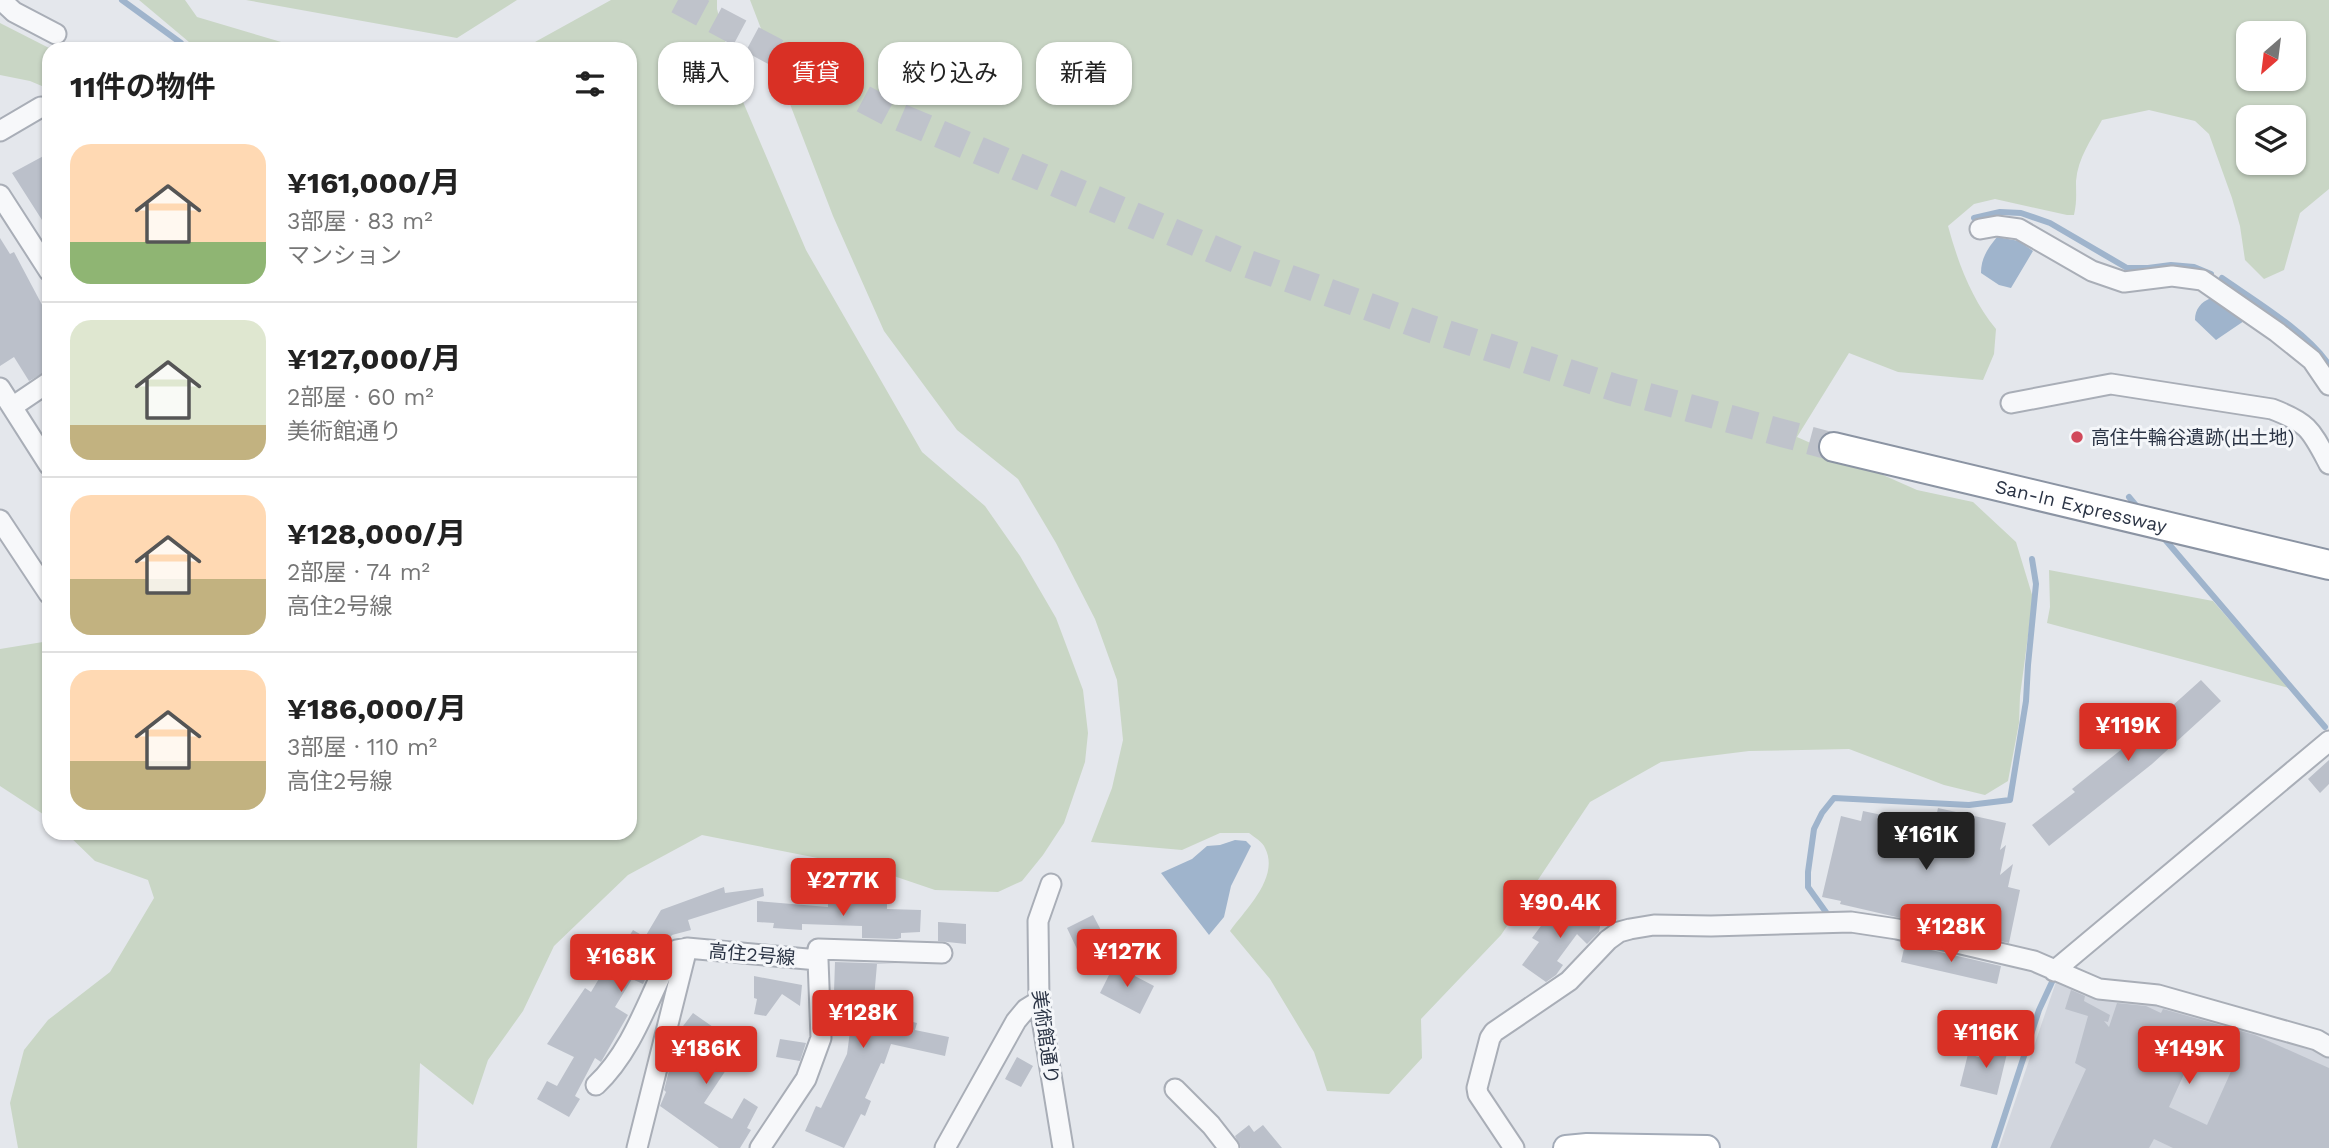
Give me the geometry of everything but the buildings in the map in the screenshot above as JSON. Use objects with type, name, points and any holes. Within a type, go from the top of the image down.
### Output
[{"type":"highway","name":"San-In Expressway","points":[[1834,441],[2329,565]]},
{"type":"highway","name":"San-In Expressway","points":[[2045,493],[2329,552]]},
{"type":"main road","points":[[1566,1148],[1707,1148]]},
{"type":"street","points":[[1,0],[14,12],[56,34]]},
{"type":"street","points":[[0,131],[42,107]]},
{"type":"street","points":[[0,195],[42,260]]},
{"type":"street","points":[[1980,229],[1997,226],[2019,229],[2092,271],[2124,282],[2172,276],[2202,280],[2312,360],[2329,385]]},
{"type":"street","points":[[2011,402],[2111,384],[2272,409],[2298,418],[2312,433],[2329,464]]},
{"type":"street","points":[[12,407],[42,387]]},
{"type":"street","points":[[0,388],[42,455]]},
{"type":"street","points":[[0,520],[42,583]]},
{"type":"street","points":[[2054,971],[2329,741]]},
{"type":"street","name":"美術館通り","points":[[1051,884],[1038,921],[1039,1001],[1063,1148]]},
{"type":"street","points":[[1514,1148],[1478,1094],[1477,1088],[1490,1038],[1494,1032],[1570,981],[1608,940],[1619,932],[1654,925],[1851,922],[1898,929],[2034,961],[2099,989],[2158,995],[2317,1040],[2329,1047]]},
{"type":"street","points":[[596,1085],[622,1054],[668,960],[676,950],[687,948]]},
{"type":"street","name":"高住2号線","points":[[637,1148],[687,948],[818,960],[821,1038],[806,1079],[760,1148]]},
{"type":"street","points":[[818,960],[818,949],[942,953]]},
{"type":"street","points":[[945,1148],[1016,1021],[1026,1009],[1039,1001]]},
{"type":"street","points":[[1175,1089],[1229,1148]]},
{"type":"shaded area","points":[[2057,979],[2144,998],[2329,1053],[2329,1148],[1999,1148]]},
{"type":"green space","points":[[139,0],[185,0],[197,17],[281,42],[189,42]]},
{"type":"green space","points":[[246,0],[517,0],[457,38]]},
{"type":"green space","points":[[611,0],[717,0],[726,42],[658,42],[658,105],[744,105],[806,250],[922,452],[985,506],[1020,556],[1056,618],[1083,690],[1088,733],[1085,762],[1064,823],[1022,881],[998,892],[935,890],[873,869],[702,835],[628,875],[554,946],[523,1011],[488,1060],[473,1105],[420,1063],[417,1148],[18,1148],[10,1103],[24,1050],[48,1020],[110,972],[154,898],[148,880],[95,861],[73,840],[637,840],[637,42],[535,42]]},
{"type":"green space","points":[[750,0],[2329,0],[2329,189],[2300,213],[2284,270],[2264,279],[2245,260],[2232,198],[2209,134],[2195,121],[2149,110],[2102,120],[2079,165],[2074,215],[1995,199],[1974,204],[1948,226],[1967,280],[1987,318],[1996,329],[1994,354],[1983,380],[1898,372],[1849,353],[1797,437],[1917,490],[1973,502],[2016,542],[2033,598],[2019,723],[2008,781],[1985,795],[1944,785],[1849,749],[1749,751],[1661,762],[1590,802],[1501,935],[1421,1019],[1422,1058],[1389,1094],[1327,1091],[1314,1052],[1270,979],[1230,931],[1265,881],[1268,859],[1264,846],[1258,840],[1249,833],[1220,833],[1182,850],[1091,842],[1112,788],[1123,740],[1117,680],[1095,619],[1056,543],[1018,479],[957,430],[884,331],[833,216],[790,105],[864,105],[864,42],[768,42],[768,47]]},
{"type":"green space","points":[[0,23],[42,44],[42,86],[0,75]]},
{"type":"green space","points":[[2049,570],[2213,601],[2289,688],[2047,623],[2050,607]]},
{"type":"green space","points":[[42,642],[42,813],[0,786],[0,649]]},
{"type":"water","points":[[1997,237],[2019,241],[2033,251],[2011,288],[1999,285],[1981,273],[1986,253]]},
{"type":"water","points":[[2211,298],[2244,321],[2216,340],[2195,320],[2199,306]]},
{"type":"water","points":[[1235,840],[1246,841],[1251,846],[1231,886],[1224,917],[1209,935],[1161,873],[1192,859],[1207,846]]},
{"type":"waterway","points":[[122,0],[180,42]]},
{"type":"waterway","points":[[1974,218],[2000,212],[2021,213],[2050,223],[2127,268],[2171,265],[2194,267],[2211,274]]},
{"type":"waterway","points":[[2222,278],[2294,329],[2329,365]]},
{"type":"waterway","points":[[2129,497],[2139,509]]},
{"type":"waterway","points":[[2162,536],[2325,727]]},
{"type":"waterway","points":[[1828,915],[1808,887],[1808,872],[1814,829],[1834,798],[1969,805],[2010,800],[2026,701],[2036,584],[2032,559]]},
{"type":"waterway","points":[[1994,1148],[2039,1010],[2052,982]]},
{"type":"tunnel","points":[[678,0],[890,113],[1243,262],[1428,328],[1619,389],[1834,447]]},
{"type":"place","name":"高住牛輪谷遺跡(出土地)","points":[[2077,437]]}]
